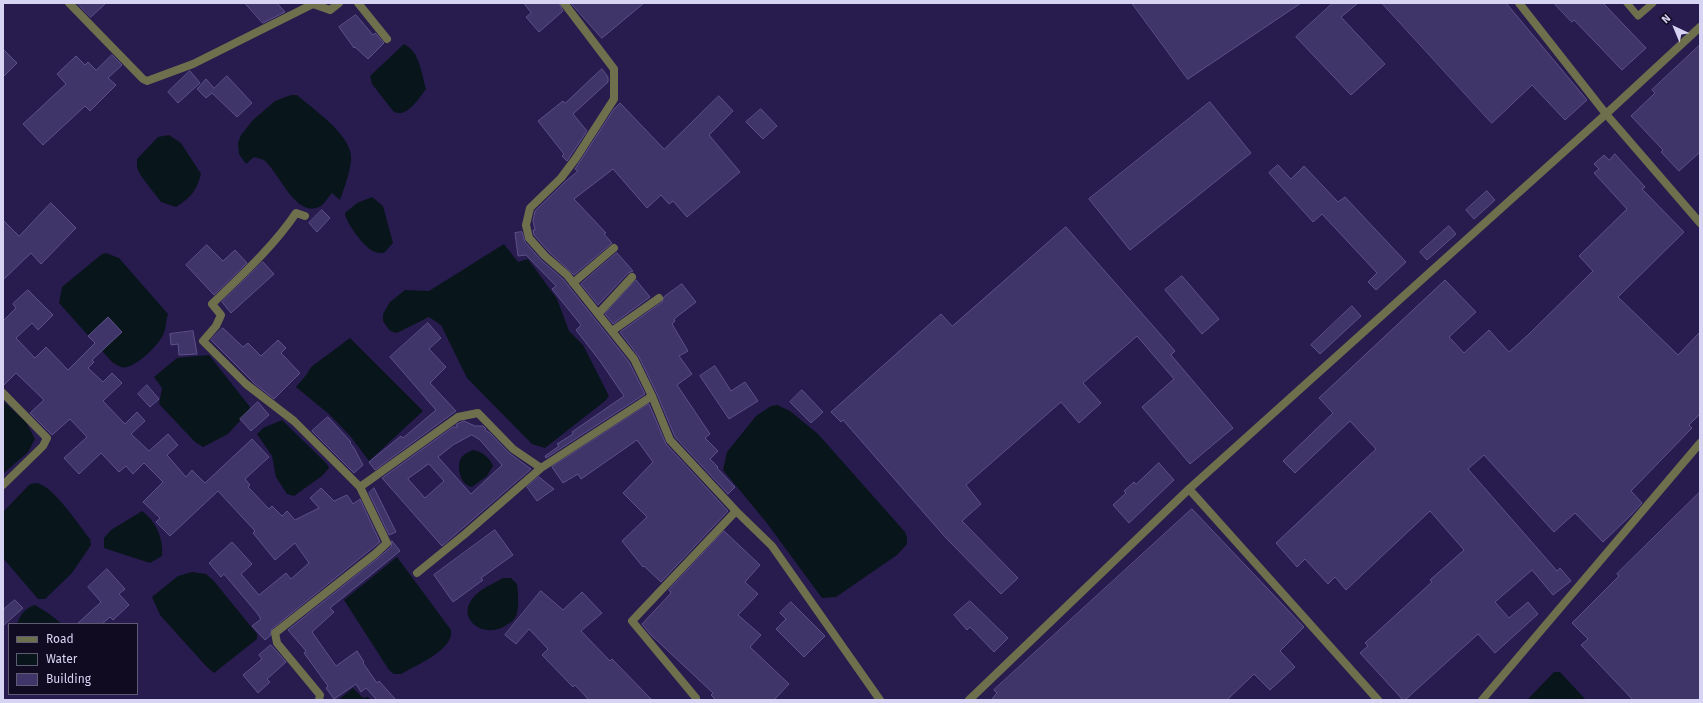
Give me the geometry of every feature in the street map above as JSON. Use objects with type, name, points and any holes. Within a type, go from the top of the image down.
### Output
[{"type":"street","points":[[69,3],[139,75],[147,80],[193,64],[313,4],[330,10],[339,3]]},
{"type":"street","points":[[358,3],[387,39]]},
{"type":"street","points":[[564,3],[614,69],[614,98],[561,178],[530,208],[526,225],[529,238],[545,256],[567,275],[634,359],[652,396],[670,440],[736,511],[772,546],[880,700]]},
{"type":"street","points":[[1518,3],[1606,114],[1700,223]]},
{"type":"street","points":[[970,700],[1189,489],[1606,114],[1700,27]]},
{"type":"street","points":[[305,216],[296,213],[286,228],[257,261],[212,304],[221,315],[216,326],[203,341],[246,384],[294,421],[360,487],[387,542],[375,554],[275,633],[277,643],[320,695],[319,700]]},
{"type":"street","points":[[573,283],[614,248]]},
{"type":"street","points":[[598,314],[632,277]]},
{"type":"street","points":[[612,331],[658,298]]},
{"type":"street","points":[[3,393],[47,438],[43,446],[3,485]]},
{"type":"street","points":[[417,573],[465,534],[541,468],[652,396]]},
{"type":"street","points":[[360,487],[458,417],[478,413],[513,449],[541,468]]},
{"type":"street","points":[[1482,700],[1700,443]]},
{"type":"street","points":[[1189,489],[1378,700]]},
{"type":"street","points":[[696,700],[696,698],[632,621],[736,511]]},
{"type":"lane","points":[[1627,3],[1638,16],[1653,3]]},
{"type":"water","points":[[404,44],[417,57],[426,89],[412,107],[403,113],[398,113],[393,111],[372,84],[370,76]]},
{"type":"water","points":[[291,95],[297,95],[330,122],[344,139],[349,148],[351,161],[340,200],[332,193],[319,207],[311,209],[303,206],[289,193],[265,161],[254,157],[246,164],[239,154],[238,143],[241,135],[253,120],[275,101]]},
{"type":"water","points":[[169,135],[181,143],[201,174],[192,194],[176,207],[161,202],[141,176],[137,168],[137,159],[158,137]]},
{"type":"water","points":[[372,197],[383,206],[393,243],[384,253],[371,250],[362,241],[348,223],[345,213],[357,203]]},
{"type":"water","points":[[504,244],[518,262],[528,259],[557,299],[569,331],[583,345],[609,396],[605,401],[545,448],[532,444],[467,378],[441,325],[429,317],[397,333],[390,331],[383,321],[383,314],[390,302],[405,290],[429,291]]},
{"type":"water","points":[[106,253],[119,258],[168,314],[164,333],[158,343],[143,358],[132,365],[125,367],[112,362],[59,303],[62,287],[102,254]]},
{"type":"water","points":[[350,338],[423,411],[369,461],[351,437],[330,415],[296,387],[311,367]]},
{"type":"water","points":[[209,355],[250,407],[249,411],[228,434],[203,447],[195,442],[159,404],[162,388],[154,377],[177,358]]},
{"type":"water","points":[[3,401],[26,422],[35,439],[28,452],[3,474]]},
{"type":"water","points":[[777,405],[790,411],[818,434],[905,532],[907,537],[907,544],[897,555],[836,597],[822,598],[766,522],[723,470],[727,452],[756,416],[771,406]]},
{"type":"water","points":[[282,420],[327,464],[329,468],[322,476],[294,496],[287,494],[276,477],[272,456],[257,434],[263,428]]},
{"type":"water","points":[[473,450],[485,455],[493,466],[487,476],[472,487],[468,486],[463,480],[459,464],[461,458],[465,454]]},
{"type":"water","points":[[37,483],[51,491],[65,507],[90,539],[91,545],[72,573],[45,599],[38,599],[3,558],[3,512],[30,484]]},
{"type":"water","points":[[142,511],[155,525],[158,531],[162,544],[162,556],[150,563],[104,548],[104,538],[111,530]]},
{"type":"water","points":[[397,557],[451,630],[451,637],[441,650],[424,662],[401,674],[394,674],[389,670],[344,600]]},
{"type":"water","points":[[192,572],[206,574],[213,580],[257,634],[257,639],[214,673],[160,615],[152,597],[178,576]]},
{"type":"water","points":[[503,578],[511,578],[517,584],[518,606],[515,618],[499,629],[483,629],[476,626],[471,621],[468,614],[468,607],[472,599],[482,590]]},
{"type":"water","points":[[35,605],[61,623],[18,623],[23,612]]},
{"type":"water","points":[[1554,672],[1560,672],[1586,700],[1527,700]]},
{"type":"water","points":[[353,688],[363,698],[368,697],[371,700],[338,700]]},
{"type":"building","points":[[77,3],[106,3],[91,17]]},
{"type":"building","points":[[245,3],[277,3],[285,12],[263,23]]},
{"type":"building","points":[[524,3],[559,3],[563,11],[539,32],[526,17],[531,13]]},
{"type":"building","points":[[571,3],[644,3],[602,38]]},
{"type":"building","points":[[1132,3],[1301,3],[1188,79]]},
{"type":"building","points":[[1333,3],[1358,3],[1341,17],[1385,64],[1351,95],[1296,37]]},
{"type":"building","points":[[1382,3],[1506,3],[1587,100],[1565,120],[1532,85],[1492,123]]},
{"type":"building","points":[[1554,3],[1603,3],[1646,48],[1622,70],[1574,20],[1572,22]]},
{"type":"building","points":[[356,15],[373,35],[375,33],[384,43],[368,59],[355,47],[354,48],[339,27]]},
{"type":"building","points":[[1700,45],[1700,152],[1679,171],[1661,152],[1663,150],[1631,116],[1655,93],[1652,90]]},
{"type":"building","points":[[3,49],[17,63],[3,77]]},
{"type":"building","points":[[112,55],[122,65],[108,78],[116,85],[90,111],[85,106],[43,145],[23,124],[66,84],[57,74],[76,56],[85,65],[88,62],[96,70]]},
{"type":"building","points":[[602,69],[608,77],[608,82],[573,114],[587,131],[567,161],[562,156],[564,154],[538,121],[563,101],[565,103]]},
{"type":"building","points":[[190,71],[200,83],[178,103],[168,92]]},
{"type":"building","points":[[227,76],[252,103],[237,117],[212,93],[206,98],[197,89],[206,79],[214,88]]},
{"type":"building","points":[[719,96],[733,111],[709,135],[740,172],[687,217],[673,201],[669,204],[661,195],[647,208],[613,169],[574,199],[606,233],[604,234],[612,243],[574,275],[549,252],[534,235],[533,230],[535,230],[533,221],[535,211],[578,171],[575,169],[614,109],[620,103],[664,149]]},
{"type":"building","points":[[1210,102],[1251,153],[1130,250],[1089,199]]},
{"type":"building","points":[[761,109],[777,126],[763,139],[746,122]]},
{"type":"building","points":[[1615,154],[1645,187],[1642,189],[1684,232],[1618,297],[1678,355],[1700,332],[1700,414],[1689,425],[1692,428],[1631,491],[1642,503],[1603,542],[1575,513],[1554,532],[1484,455],[1468,469],[1557,571],[1560,568],[1571,581],[1553,595],[1532,570],[1495,602],[1509,618],[1528,602],[1538,614],[1495,653],[1478,634],[1405,700],[1403,700],[1360,653],[1368,646],[1365,643],[1432,582],[1430,580],[1464,550],[1430,511],[1346,590],[1335,577],[1328,584],[1305,559],[1297,567],[1276,543],[1376,449],[1350,421],[1295,473],[1283,461],[1333,413],[1319,398],[1445,280],[1476,312],[1449,337],[1464,353],[1489,330],[1509,352],[1528,335],[1593,271],[1579,256],[1627,209],[1594,173],[1599,169],[1594,164],[1604,155],[1609,160]]},
{"type":"building","points":[[1278,165],[1291,179],[1304,166],[1338,202],[1345,197],[1406,262],[1376,290],[1368,282],[1377,273],[1322,214],[1313,222],[1269,173]]},
{"type":"building","points":[[1487,191],[1495,200],[1474,219],[1466,210]]},
{"type":"building","points":[[51,203],[76,228],[41,264],[31,253],[3,280],[3,220],[19,236]]},
{"type":"building","points":[[322,210],[330,218],[317,232],[309,223]]},
{"type":"building","points":[[1449,226],[1456,234],[1427,260],[1420,252]]},
{"type":"building","points":[[1066,227],[1175,351],[1171,355],[1233,428],[1190,464],[1142,407],[1174,379],[1137,336],[1083,383],[1101,403],[1079,423],[1061,402],[966,485],[981,504],[962,521],[1018,578],[1001,594],[946,538],[843,420],[841,422],[831,412],[941,314],[952,326]]},
{"type":"building","points":[[522,232],[525,242],[541,260],[563,279],[629,362],[645,394],[546,458],[545,456],[559,446],[557,444],[573,434],[572,432],[624,396],[576,330],[581,325],[552,289],[556,286],[526,255],[518,256],[515,233]]},
{"type":"building","points":[[207,245],[223,261],[235,250],[247,263],[214,295],[186,265]]},
{"type":"building","points":[[617,253],[633,271],[628,273],[598,305],[581,284]]},
{"type":"building","points":[[263,262],[274,274],[231,313],[222,302]]},
{"type":"building","points":[[1182,276],[1219,319],[1202,334],[1165,290]]},
{"type":"building","points":[[636,280],[650,297],[613,324],[605,314]]},
{"type":"building","points":[[682,284],[696,302],[674,319],[675,321],[672,324],[688,351],[679,356],[692,374],[677,385],[710,434],[705,438],[718,451],[710,459],[735,487],[728,494],[675,437],[657,394],[639,357],[620,332],[662,302],[664,297]]},
{"type":"building","points":[[28,290],[53,315],[38,330],[32,323],[16,338],[35,358],[46,347],[68,370],[95,343],[88,336],[108,317],[122,332],[92,360],[94,362],[88,368],[103,382],[112,373],[122,383],[103,401],[125,424],[137,412],[145,421],[131,434],[149,451],[168,434],[178,445],[167,455],[186,477],[192,470],[205,483],[252,439],[269,457],[245,479],[250,485],[248,487],[269,509],[272,506],[282,516],[287,511],[295,520],[319,508],[310,498],[321,488],[334,501],[347,495],[353,504],[360,499],[380,542],[272,629],[270,636],[265,640],[252,626],[261,619],[257,613],[224,574],[221,577],[209,563],[232,542],[252,564],[241,574],[259,595],[286,573],[291,579],[309,563],[295,543],[275,560],[253,533],[255,531],[218,491],[170,536],[156,522],[160,518],[143,502],[163,482],[144,463],[133,474],[126,466],[119,472],[101,453],[79,474],[64,458],[87,437],[70,419],[52,435],[30,413],[44,400],[16,373],[3,386],[3,321],[16,308],[13,304]]},
{"type":"building","points":[[1352,306],[1361,316],[1320,354],[1311,345]]},
{"type":"building","points":[[428,323],[441,338],[429,349],[446,367],[430,383],[456,411],[375,470],[369,462],[401,436],[403,438],[436,410],[390,357]]},
{"type":"building","points":[[223,328],[243,347],[248,343],[261,356],[278,340],[286,348],[281,353],[300,373],[274,399],[255,384],[211,340]]},
{"type":"building","points":[[193,331],[197,354],[179,355],[178,344],[171,345],[170,334]]},
{"type":"building","points":[[715,366],[731,391],[745,382],[758,401],[729,419],[700,376]]},
{"type":"building","points":[[147,385],[159,399],[150,407],[138,394]]},
{"type":"building","points":[[802,390],[823,412],[811,423],[790,402]]},
{"type":"building","points":[[258,402],[269,415],[251,431],[240,419]]},
{"type":"building","points":[[649,404],[666,444],[728,511],[661,582],[644,566],[643,567],[622,541],[647,517],[623,493],[653,462],[637,440],[581,479],[578,474],[563,483],[552,467]]},
{"type":"building","points":[[328,417],[351,442],[350,443],[363,465],[354,473],[312,431]]},
{"type":"building","points":[[464,421],[475,426],[483,426],[486,429],[485,430],[490,433],[509,453],[531,469],[442,546],[382,478],[453,427],[458,427],[456,425]],"holes":[[[472,435],[480,440],[502,465],[471,494],[438,457],[453,445]],[[429,464],[444,481],[425,498],[408,479]]]},
{"type":"building","points":[[1159,463],[1174,480],[1129,523],[1113,505],[1126,493],[1124,491],[1134,482],[1136,484]]},
{"type":"building","points":[[539,477],[554,489],[537,501],[527,487]]},
{"type":"building","points":[[374,488],[396,532],[389,535],[369,493]]},
{"type":"building","points":[[1700,492],[1700,700],[1633,700],[1581,645],[1588,639],[1572,623],[1619,576],[1617,574]]},
{"type":"building","points":[[1192,509],[1304,627],[1280,651],[1295,667],[1270,690],[1254,674],[1227,700],[991,700],[997,693],[994,690]]},
{"type":"building","points":[[495,530],[513,555],[481,578],[483,580],[453,602],[434,575]]},
{"type":"building","points":[[724,531],[760,565],[745,582],[758,594],[738,615],[761,635],[750,647],[789,684],[774,700],[716,700],[711,695],[713,693],[650,634],[642,624],[671,593],[669,590]]},
{"type":"building","points":[[392,541],[400,551],[330,608],[334,612],[312,632],[336,666],[357,651],[364,662],[363,663],[377,683],[379,681],[396,700],[377,700],[366,688],[361,692],[356,684],[334,699],[326,688],[328,686],[304,653],[306,651],[288,630],[391,547]]},
{"type":"building","points":[[107,569],[125,589],[119,594],[129,605],[113,620],[110,617],[103,623],[78,623],[101,602],[88,587]]},
{"type":"building","points":[[541,591],[563,610],[582,592],[602,613],[581,631],[610,661],[612,659],[652,700],[589,700],[575,685],[573,687],[542,655],[548,649],[529,629],[516,644],[505,635]]},
{"type":"building","points":[[15,600],[23,608],[3,626],[3,610]]},
{"type":"building","points":[[970,601],[1008,638],[994,652],[970,627],[967,630],[954,615]]},
{"type":"building","points":[[791,602],[825,636],[804,657],[776,629],[786,619],[780,613]]},
{"type":"building","points":[[271,645],[286,662],[267,679],[270,682],[258,693],[243,675],[262,659],[259,655]]}]
